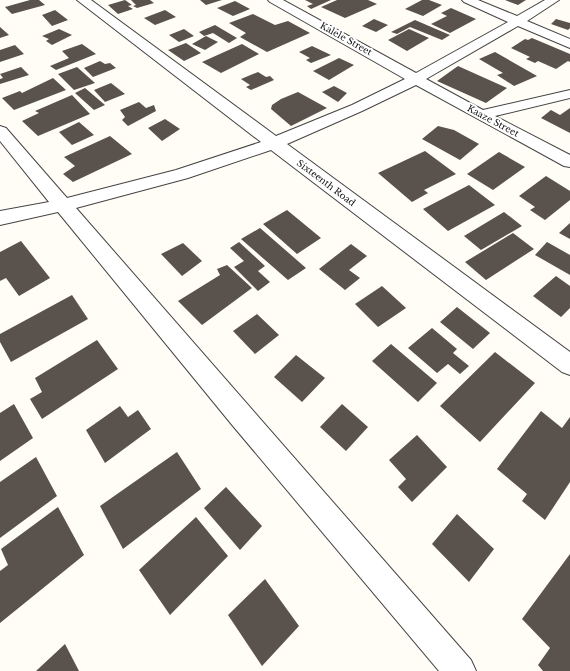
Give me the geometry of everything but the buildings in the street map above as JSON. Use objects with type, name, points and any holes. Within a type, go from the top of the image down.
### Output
[{"type":"street","name":"Sixteenth Road","points":[[83,0],[570,365]]},
{"type":"street","name":"Kalele Street","points":[[274,0],[418,79]]},
{"type":"street","points":[[468,0],[570,44]]},
{"type":"street","points":[[0,218],[64,206],[172,177],[274,144],[356,109],[418,79],[553,0]]},
{"type":"street","name":"Kaaze Street","points":[[418,79],[481,115],[570,162]]},
{"type":"street","points":[[481,115],[570,94]]},
{"type":"street","points":[[0,131],[242,418],[460,671]]}]
